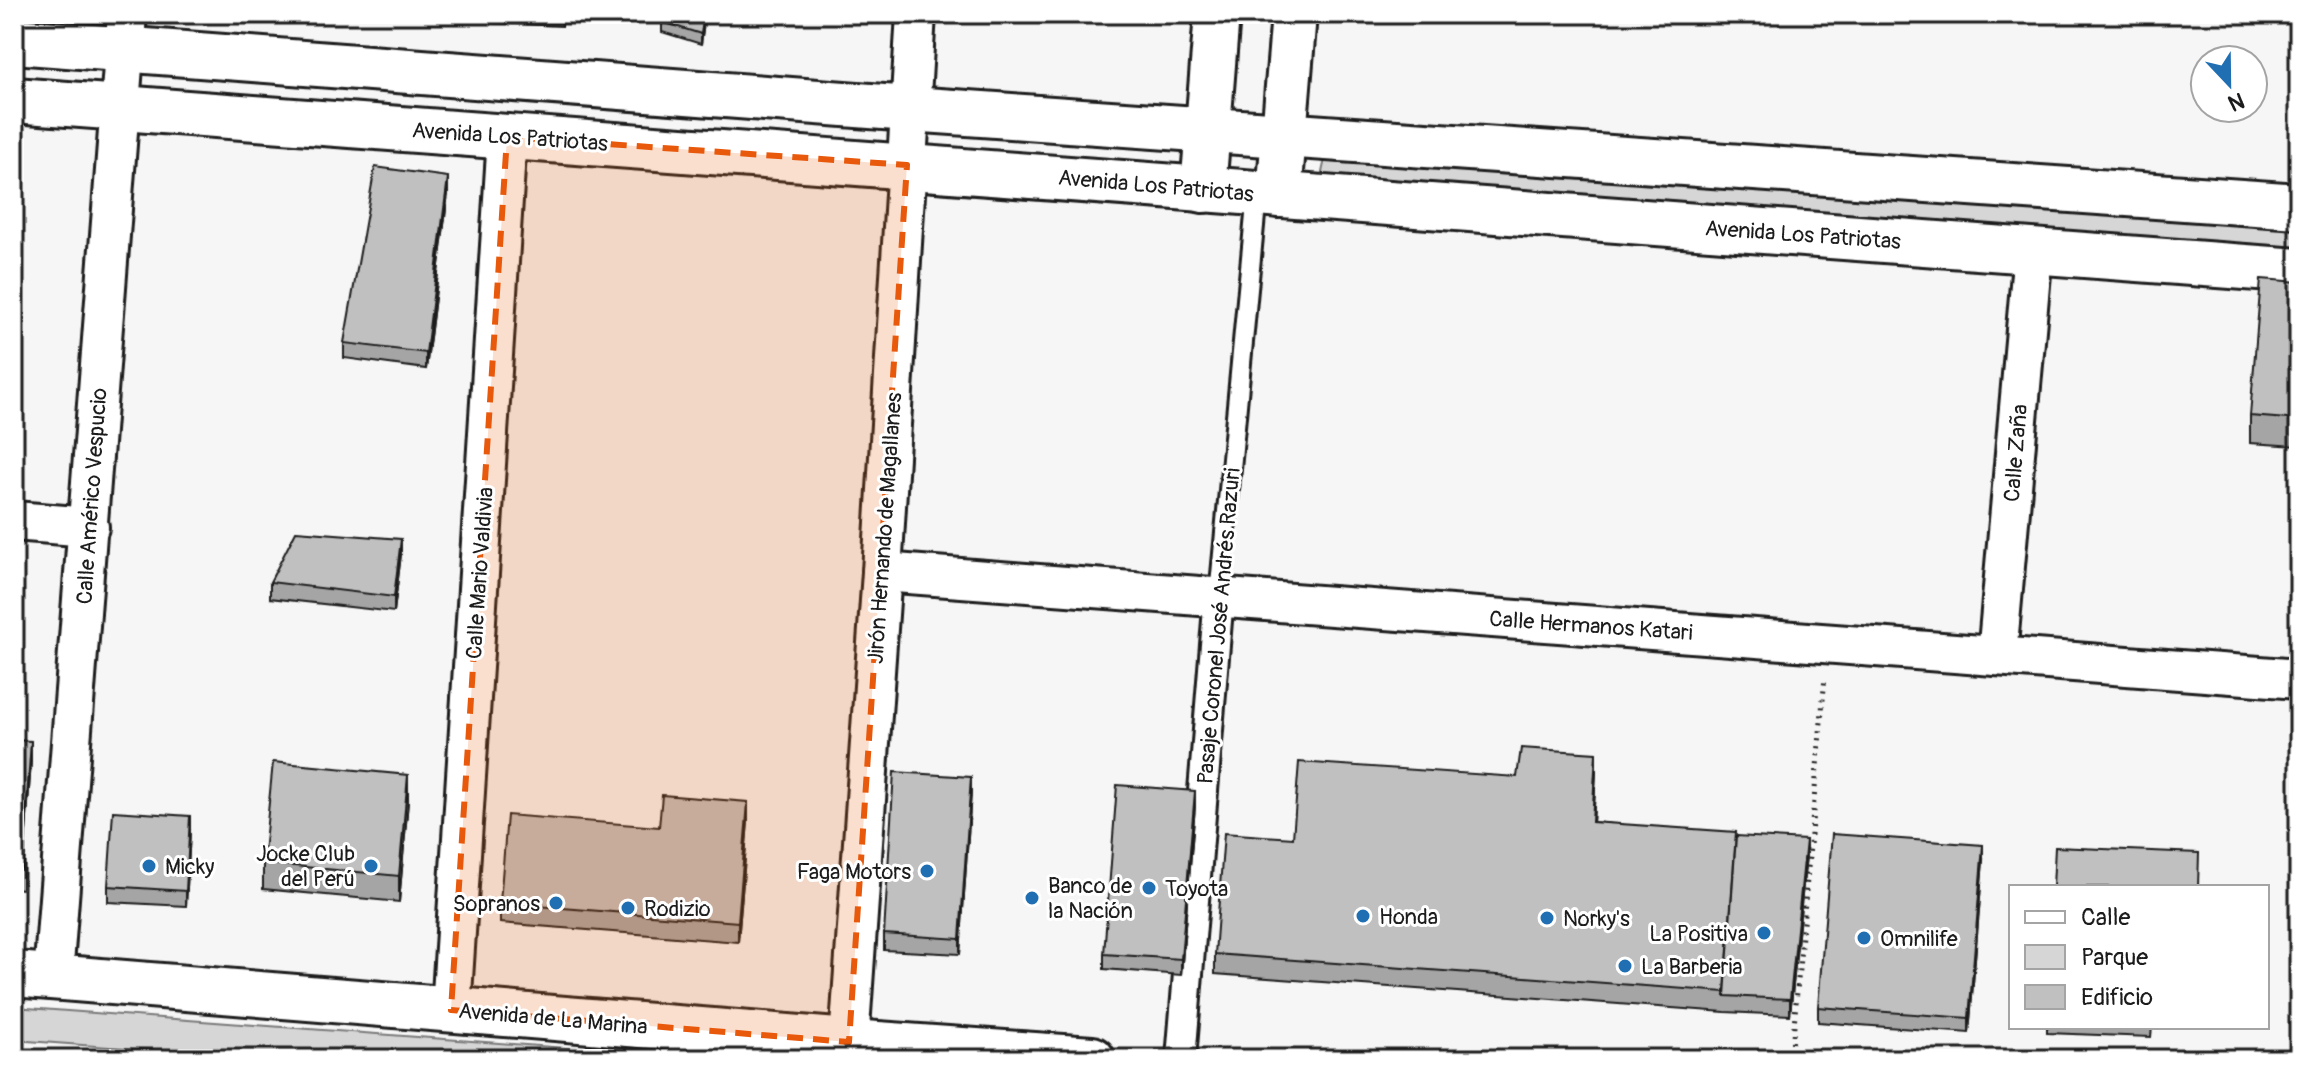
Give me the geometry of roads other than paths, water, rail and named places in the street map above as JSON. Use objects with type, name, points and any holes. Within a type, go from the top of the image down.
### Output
[{"type":"main road","points":[[1203,190],[1217,14]]},
{"type":"main road","points":[[1268,194],[1284,134],[1294,14]]},
{"type":"main road","points":[[14,41],[126,32],[910,109],[2299,206]]},
{"type":"main road","name":"Avenida Los Patriotas","points":[[14,100],[2299,271]]},
{"type":"main road","name":"Avenida de La Marina","points":[[33,976],[1092,1059]]},
{"type":"street","name":"Jirón Hernando de Magallanes","points":[[849,1042],[916,14]]},
{"type":"street","name":"Calle Américo Vespucio","points":[[33,976],[89,527],[126,32]]},
{"type":"street","name":"Calle Mario Valdivia","points":[[451,1010],[507,137]]},
{"type":"street","name":"Calle Zaña","points":[[1997,656],[2033,251]]},
{"type":"street","points":[[14,521],[89,527]]},
{"type":"street","name":"Calle Hermanos Katari","points":[[882,572],[2299,679]]},
{"type":"street","name":"Pasaje Coronel José Andrés Razuri","points":[[1181,1059],[1219,596]]},
{"type":"lane","name":"Pasaje Coronel José Andrés Razuri","points":[[1219,596],[1268,194]]},
{"type":"place","name":"Micky","points":[[149,866]]},
{"type":"place","name":"Jocke Club del Perú","points":[[371,866]]},
{"type":"place","name":"Faga Motors","points":[[927,871]]},
{"type":"place","name":"Toyota","points":[[1149,888]]},
{"type":"place","name":"Banco de la Nación","points":[[1032,898]]},
{"type":"place","name":"Sopranos","points":[[556,903]]},
{"type":"place","name":"Rodizio","points":[[628,908]]},
{"type":"place","name":"Honda","points":[[1363,916]]},
{"type":"place","name":"Norky's","points":[[1547,918]]},
{"type":"place","name":"La Positiva","points":[[1764,933]]},
{"type":"place","name":"Omnilife","points":[[1864,938]]},
{"type":"place","name":"La Barberia","points":[[1625,966]]}]
